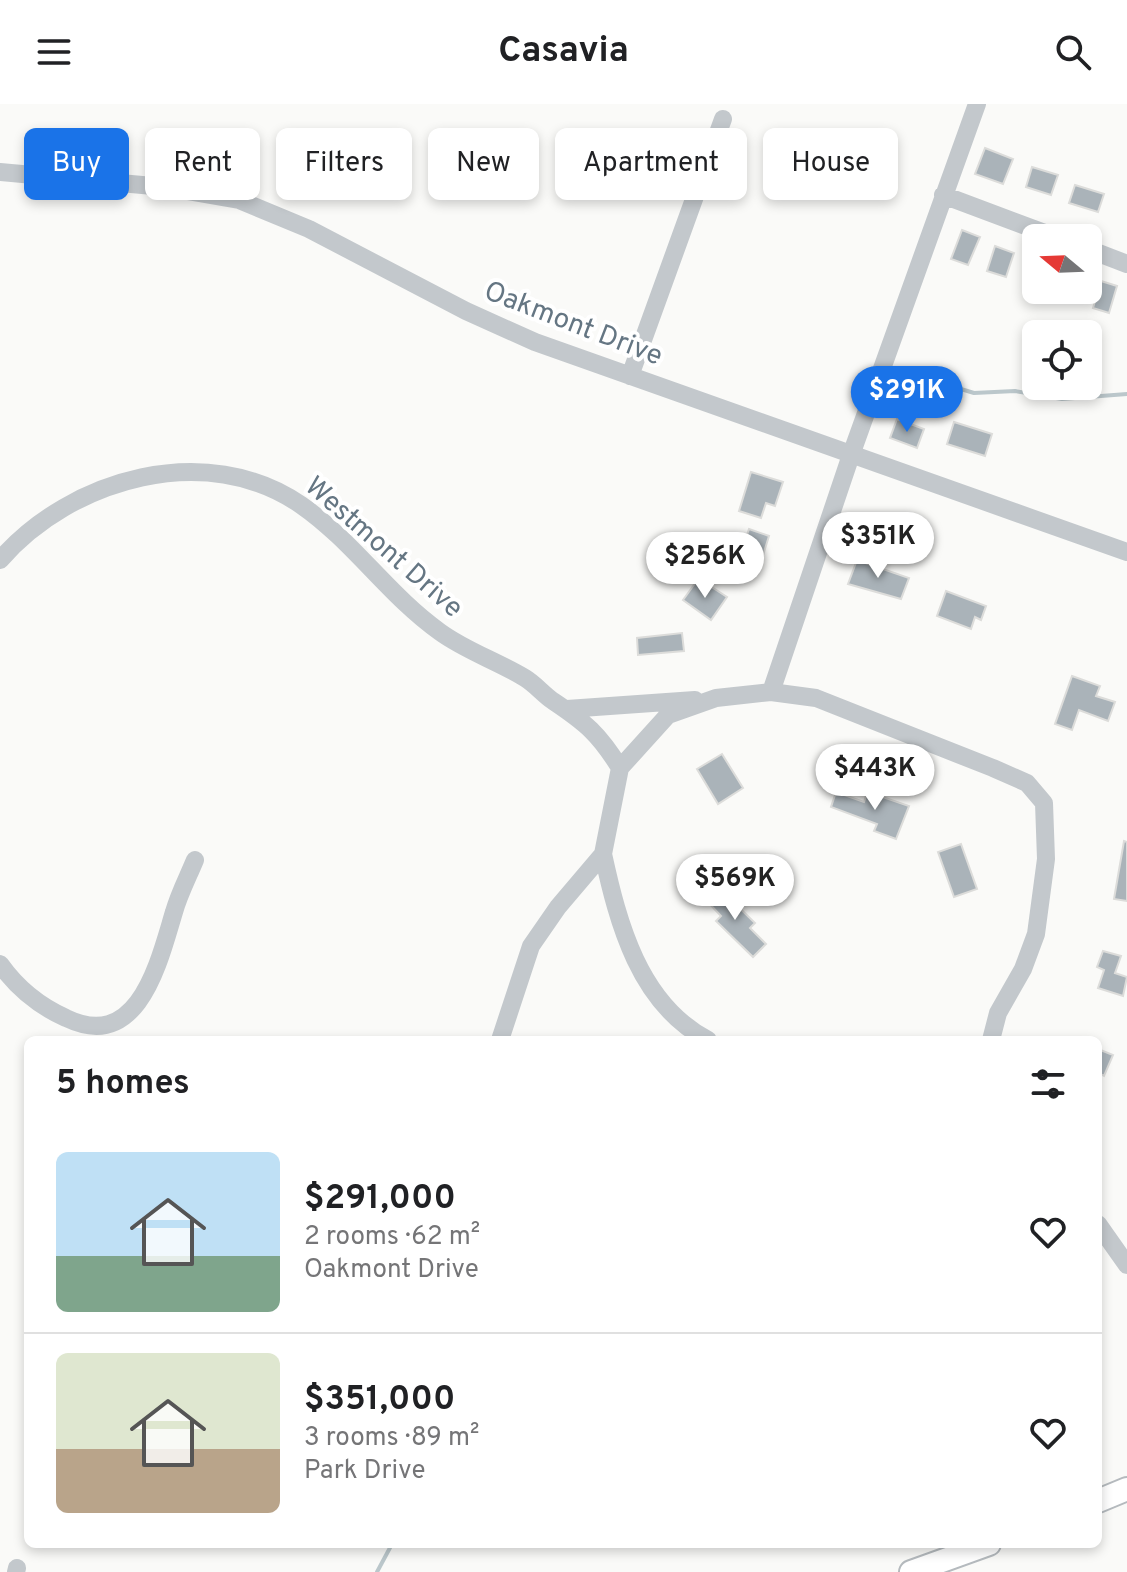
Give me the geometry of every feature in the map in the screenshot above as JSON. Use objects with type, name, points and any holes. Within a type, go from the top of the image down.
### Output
[{"type":"main road","points":[[1102,1499],[1127,1489]]},
{"type":"main road","points":[[911,1572],[978,1548]]},
{"type":"street","points":[[771,692],[851,455],[977,104]]},
{"type":"street","points":[[630,376],[723,119]]},
{"type":"street","name":"Oakmont Drive","points":[[0,172],[164,187],[239,200],[309,229],[466,311],[535,342],[1127,552]]},
{"type":"street","points":[[943,195],[1022,225]]},
{"type":"street","points":[[1102,254],[1127,264]]},
{"type":"street","name":"Westmont Drive","points":[[0,560],[39,524],[106,488],[193,472],[243,478],[278,491],[300,504],[330,528],[410,609],[472,653],[526,678],[567,709],[601,737],[620,768]]},
{"type":"street","points":[[567,709],[644,701],[708,700],[771,692],[816,698],[1017,777],[1036,792],[1046,815],[1046,859],[1036,934],[1018,981],[998,1013],[991,1036]]},
{"type":"street","points":[[702,1036],[680,1020],[640,971],[620,924],[603,854],[620,768],[661,721],[708,700]]},
{"type":"street","points":[[501,1036],[531,946],[558,907],[603,854]]},
{"type":"street","points":[[0,964],[27,994],[71,1021],[95,1024],[120,1019],[131,1012],[151,980],[195,860]]},
{"type":"street","points":[[1102,1230],[1127,1265]]},
{"type":"building","points":[[985,148],[1013,159],[1003,184],[975,174]]},
{"type":"building","points":[[1032,167],[1058,175],[1051,195],[1026,187]]},
{"type":"building","points":[[1075,185],[1104,194],[1098,212],[1069,203]]},
{"type":"building","points":[[962,230],[980,237],[968,265],[951,259]]},
{"type":"building","points":[[995,246],[1014,253],[1006,277],[987,271]]},
{"type":"building","points":[[1102,281],[1117,286],[1109,313],[1093,308],[1094,304],[1102,304]]},
{"type":"building","points":[[897,419],[924,429],[917,448],[890,438]]},
{"type":"building","points":[[954,422],[992,434],[985,456],[947,444]]},
{"type":"building","points":[[751,472],[783,482],[775,506],[766,503],[761,518],[739,511]]},
{"type":"building","points":[[749,529],[769,536],[760,565],[739,558]]},
{"type":"building","points":[[857,560],[909,578],[901,599],[848,584]]},
{"type":"building","points":[[696,582],[704,587],[707,584],[727,597],[711,620],[683,600]]},
{"type":"building","points":[[946,591],[986,606],[981,620],[975,617],[971,629],[937,616]]},
{"type":"building","points":[[682,633],[684,651],[638,655],[637,638]]},
{"type":"building","points":[[1072,676],[1100,686],[1096,696],[1115,702],[1108,721],[1079,710],[1072,730],[1055,724]]},
{"type":"building","points":[[722,754],[743,788],[718,804],[697,769]]},
{"type":"building","points":[[836,792],[864,802],[866,796],[875,799],[877,795],[909,806],[896,839],[874,831],[877,824],[831,807]]},
{"type":"building","points":[[1124,841],[1127,842],[1127,901],[1114,899]]},
{"type":"building","points":[[961,844],[977,889],[954,897],[938,852]]},
{"type":"building","points":[[717,886],[755,923],[750,928],[766,944],[753,957],[716,921],[721,916],[705,899]]},
{"type":"building","points":[[1103,951],[1121,956],[1115,973],[1127,977],[1123,996],[1098,988],[1104,970],[1097,967]]},
{"type":"building","points":[[1102,1051],[1113,1055],[1102,1075]]},
{"type":"waterway","points":[[912,388],[938,382],[974,393],[1015,391],[1062,399],[1127,394]]},
{"type":"waterway","points":[[377,1572],[390,1548]]}]
